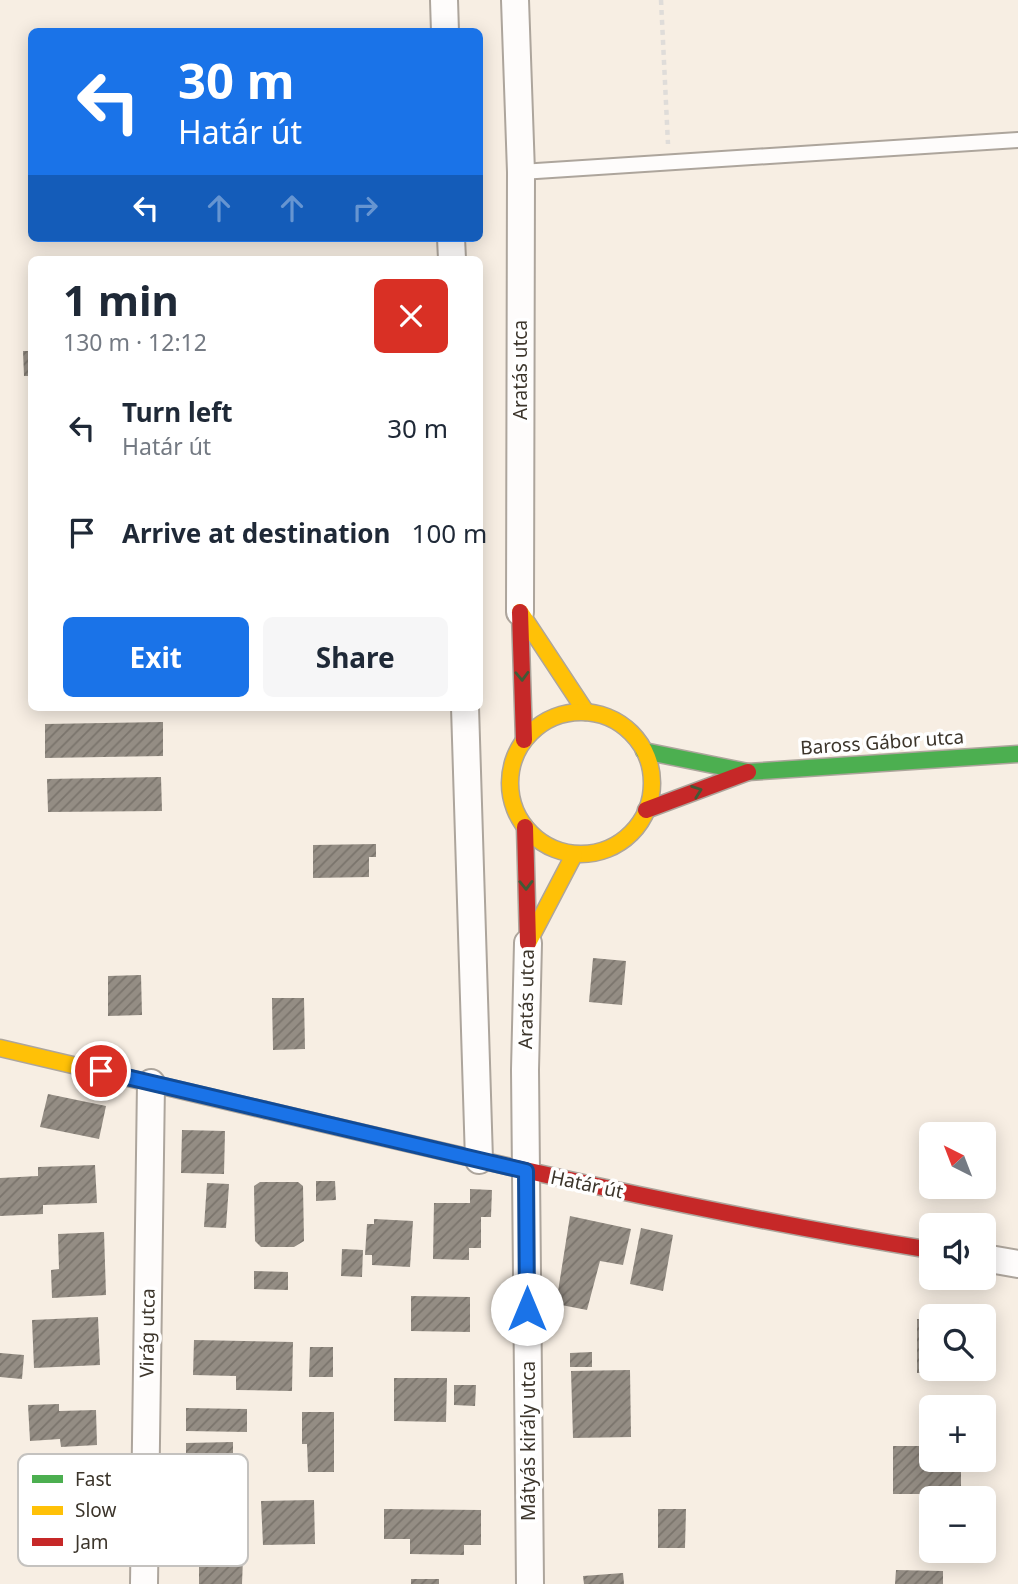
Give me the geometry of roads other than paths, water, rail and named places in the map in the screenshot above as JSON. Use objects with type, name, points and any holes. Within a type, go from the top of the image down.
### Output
[{"type":"street","points":[[444,0],[445,28]]},
{"type":"street","name":"Aratás utca","points":[[515,0],[521,172],[520,612],[524,740]]},
{"type":"street","points":[[520,612],[586,712]]},
{"type":"street","points":[[465,711],[479,1160]]},
{"type":"street","points":[[574,711],[586,712],[597,713],[618,722],[636,737],[648,756],[653,779],[650,802],[639,824],[622,842],[599,852],[574,855],[551,849],[530,834],[516,814],[509,792],[510,769],[518,748],[532,730],[552,717],[574,711]]},
{"type":"street","points":[[644,751],[748,772]]},
{"type":"street","name":"Baross Gábor utca","points":[[748,772],[1018,754]]},
{"type":"street","points":[[646,810],[748,772]]},
{"type":"street","name":"Aratás utca","points":[[525,827],[526,1171]]},
{"type":"street","points":[[527,943],[574,855]]},
{"type":"street","name":"Határ út","points":[[0,1048],[526,1171],[820,1233],[919,1248]]},
{"type":"street","name":"Virág utca","points":[[146,1454],[151,1083]]},
{"type":"street","name":"Mátyás király utca","points":[[526,1171],[530,1584]]},
{"type":"street","points":[[996,1260],[1018,1264]]},
{"type":"street","name":"Virág utca","points":[[144,1566],[144,1584]]},
{"type":"lane","points":[[521,172],[1018,141]]}]
